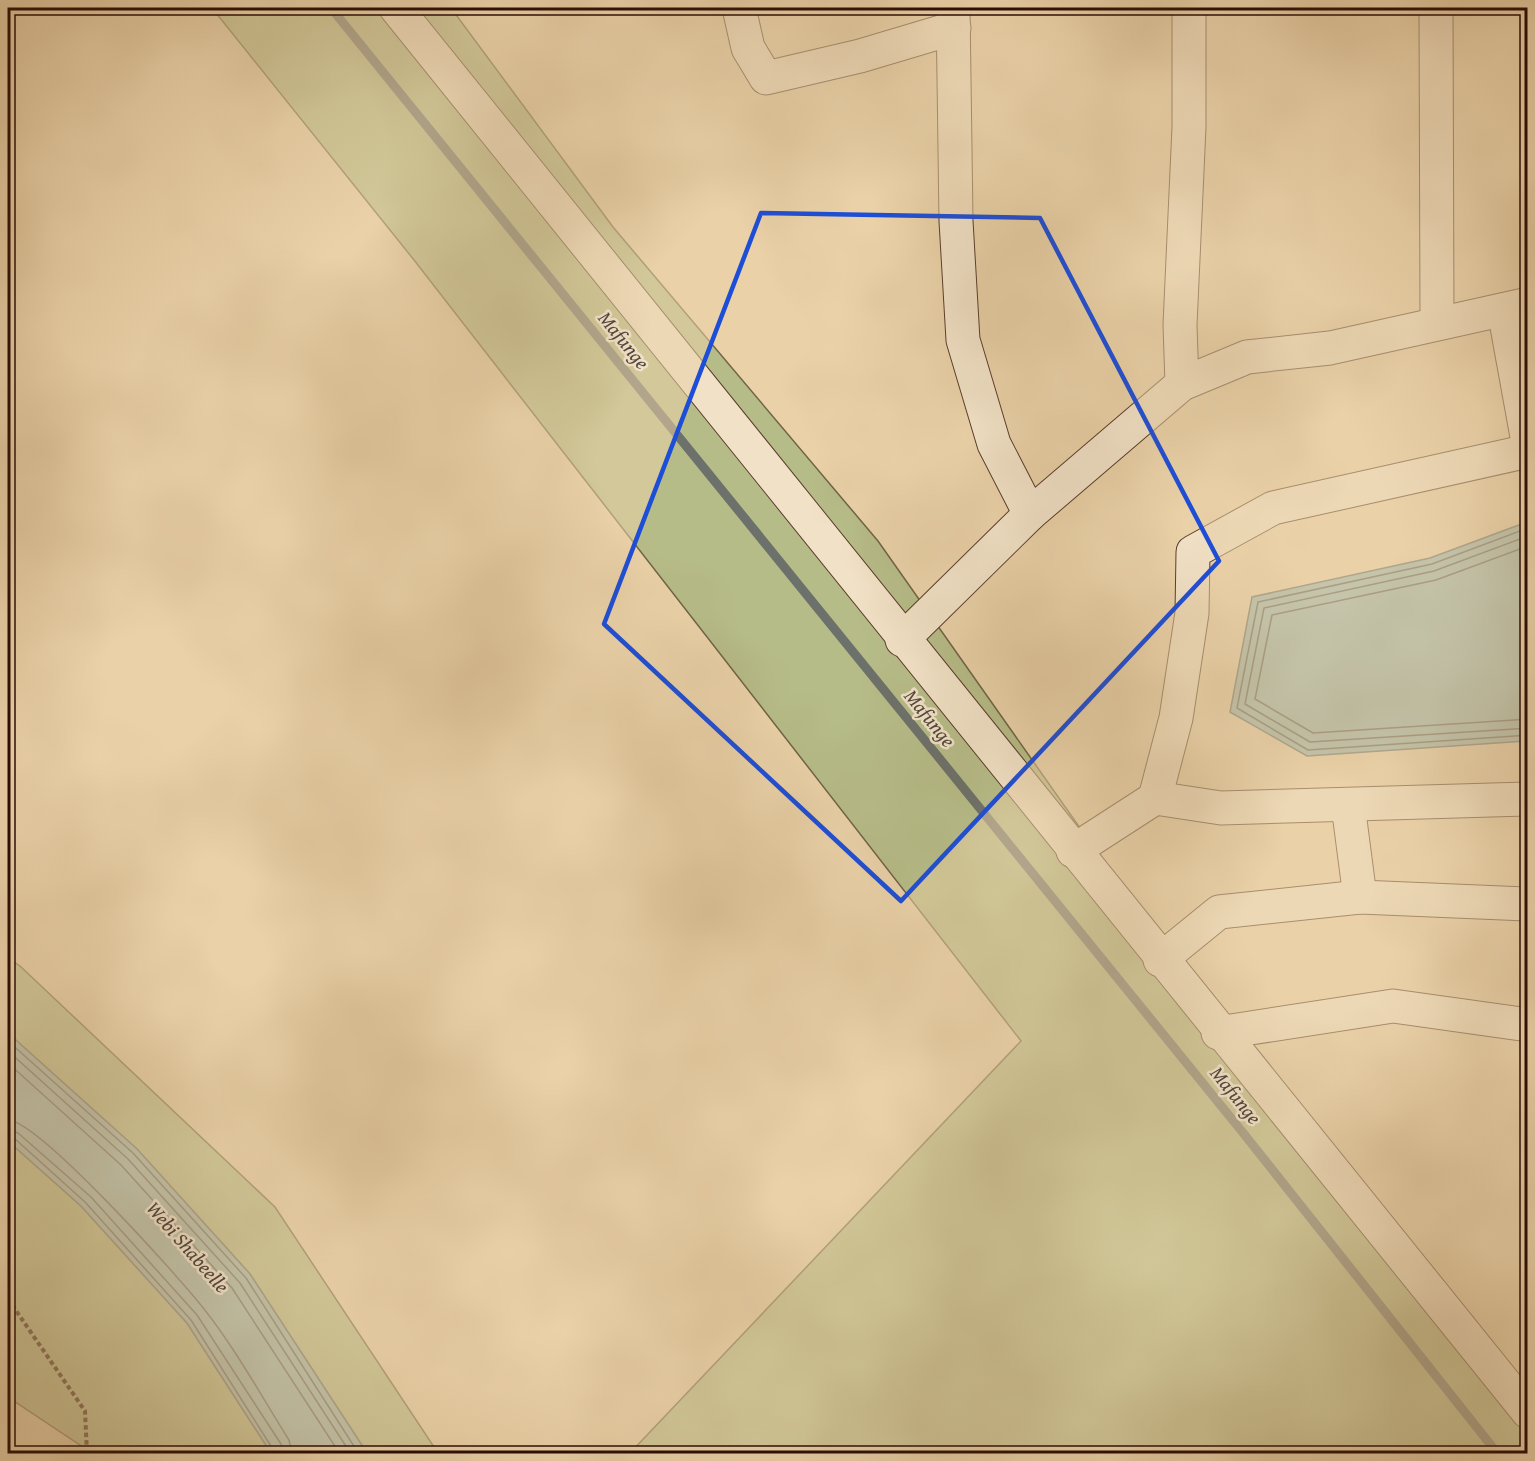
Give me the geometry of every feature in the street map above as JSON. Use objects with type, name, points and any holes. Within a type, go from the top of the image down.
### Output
[{"type":"street","points":[[396,8],[1218,1033],[1527,1412]]},
{"type":"street","points":[[739,8],[748,48],[766,78],[860,56],[954,18],[956,221],[963,340],[994,444],[1030,514]]},
{"type":"street","points":[[1182,384],[1179,325],[1189,127],[1189,8]]},
{"type":"street","points":[[1436,8],[1437,322]]},
{"type":"street","points":[[902,640],[1030,514],[1182,384],[1247,357],[1330,348],[1437,322],[1516,307],[1527,442]]},
{"type":"street","points":[[1155,798],[1176,718],[1192,613],[1193,552],[1273,508],[1527,451]]},
{"type":"street","points":[[1073,851],[1155,798],[1221,808],[1527,799]]},
{"type":"street","points":[[1348,805],[1360,897]]},
{"type":"street","points":[[1160,960],[1219,912],[1360,897],[1527,904]]},
{"type":"street","points":[[1218,1033],[1393,1006],[1527,1025]]},
{"type":"path","points":[[8,1299],[85,1411],[87,1454]]},
{"type":"highlighted area","points":[[761,213],[1040,218],[1219,561],[901,901],[604,624]]},
{"type":"green space","points":[[212,8],[451,8],[613,227],[878,541],[1092,845],[1398,1231],[1527,1389],[1527,1453],[630,1453],[1021,1041],[414,260]]},
{"type":"green space","points":[[8,958],[20,966],[275,1207],[438,1453],[367,1453],[250,1274],[137,1149],[8,1033]]},
{"type":"green space","points":[[8,1141],[81,1206],[187,1323],[271,1453],[92,1453],[8,1397]]},
{"type":"water","points":[[1527,522],[1527,741],[1307,756],[1230,712],[1252,597],[1430,558]]},
{"type":"water","name":"Webi Shabeelle","points":[[8,1033],[137,1149],[250,1274],[367,1453],[271,1453],[187,1323],[81,1206],[8,1141]]},
{"type":"waterway","name":"Mafunge","points":[[331,8],[1244,1134],[1498,1454]]}]
